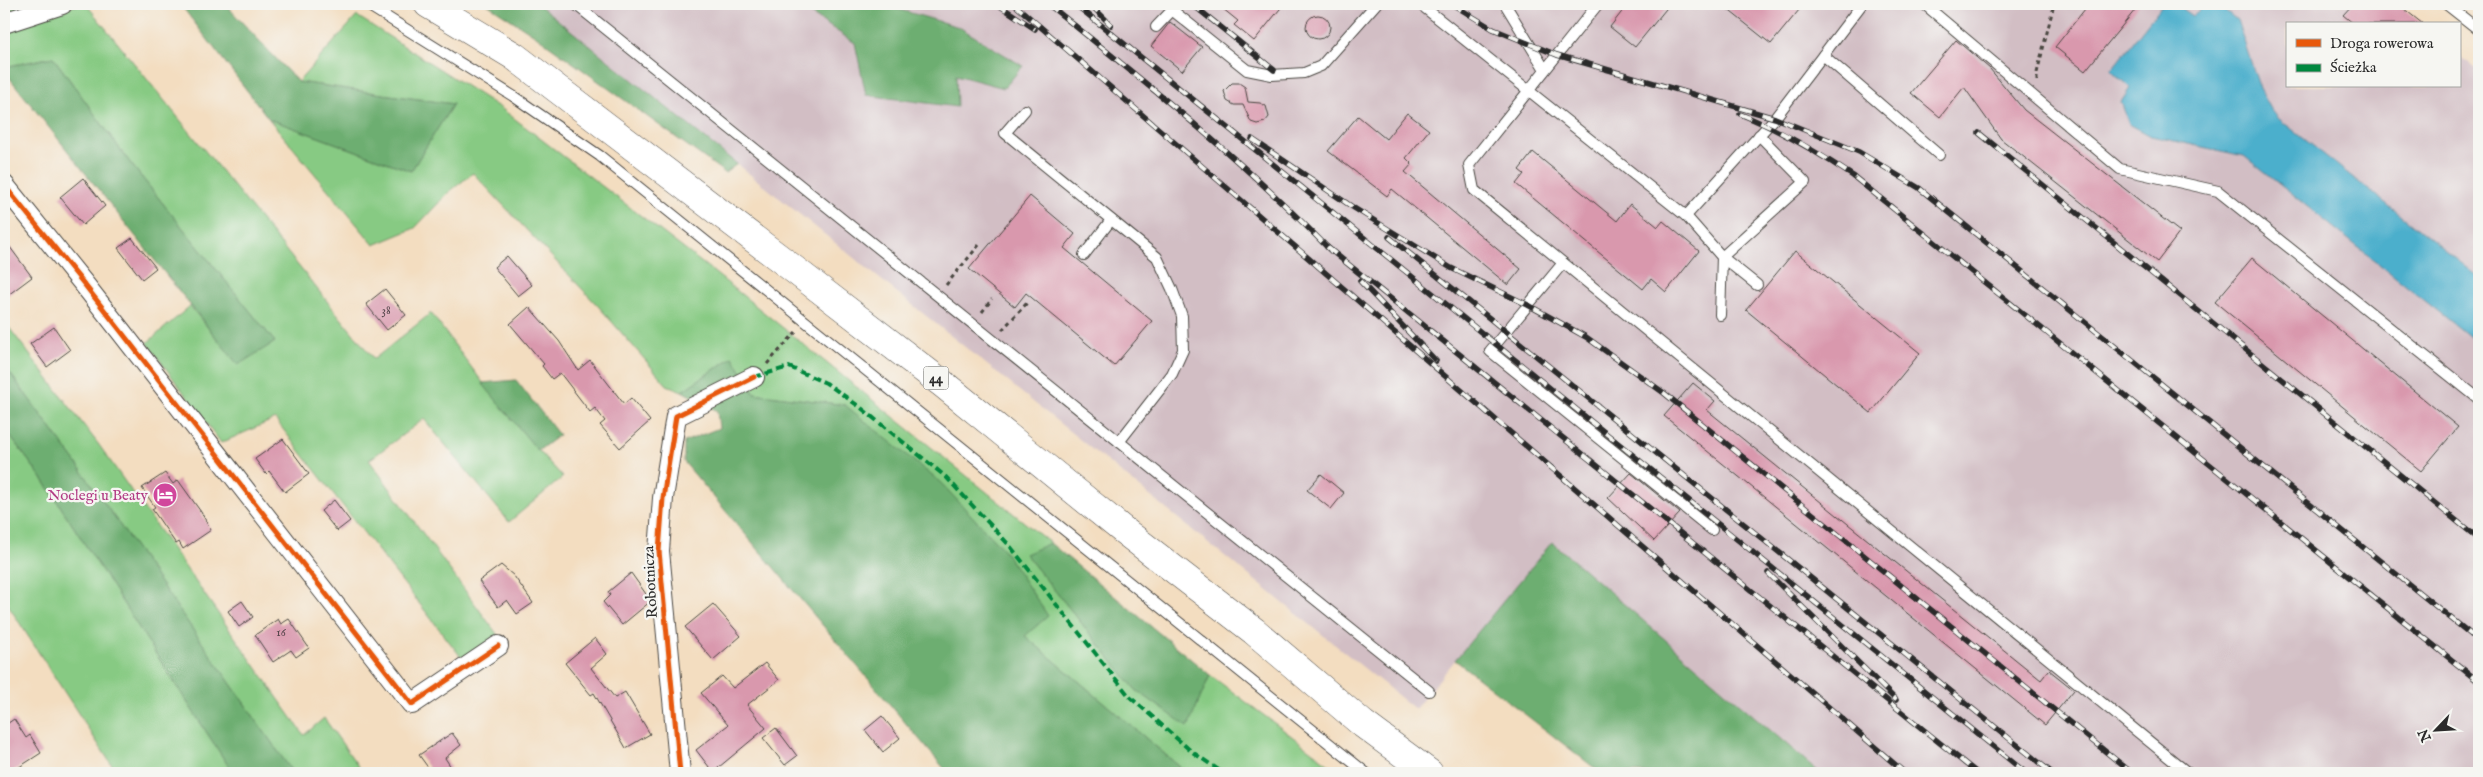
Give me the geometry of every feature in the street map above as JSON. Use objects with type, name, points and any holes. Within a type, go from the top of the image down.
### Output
[{"type":"main road","name":"44","points":[[428,4],[514,56],[943,384],[1123,530],[1254,631],[1363,724],[1429,773]]},
{"type":"street","points":[[4,23],[62,4]]},
{"type":"street","points":[[4,185],[84,284],[412,704],[498,646]]},
{"type":"street","name":"Robotnicza","points":[[680,773],[659,551],[663,498],[676,416],[754,377]]},
{"type":"lane","points":[[366,4],[513,96],[600,156],[1366,773]]},
{"type":"lane","points":[[575,4],[1430,691]]},
{"type":"lane","points":[[1156,27],[1175,7],[1247,70],[1272,75],[1304,73],[1321,66],[1376,4]]},
{"type":"lane","points":[[1420,4],[1686,216],[1722,257],[1757,285]]},
{"type":"lane","points":[[1505,4],[1544,68]]},
{"type":"lane","points":[[1598,4],[1544,68],[1469,165],[1474,190],[2188,773]]},
{"type":"lane","points":[[1686,216],[1775,118],[1861,4]]},
{"type":"lane","points":[[1924,4],[2120,169],[2218,191],[2479,400]]},
{"type":"lane","points":[[2446,4],[2479,30]]},
{"type":"lane","points":[[1823,55],[1939,155]]},
{"type":"lane","points":[[1025,110],[1005,133],[1157,258],[1172,289],[1182,316],[1183,350],[1172,374],[1119,442]]},
{"type":"lane","points":[[1720,314],[1722,257],[1805,182],[1759,135]]},
{"type":"lane","points":[[1084,255],[1111,220]]},
{"type":"lane","points":[[1562,263],[1490,351],[1712,530]]},
{"type":"path","points":[[2039,101],[2037,73],[2054,4]]},
{"type":"path","points":[[938,296],[979,245]]},
{"type":"path","points":[[993,340],[1027,303]]},
{"type":"path","points":[[754,377],[807,321]]},
{"type":"shaded area","points":[[538,4],[2392,4],[2415,22],[2286,22],[2286,88],[2460,88],[2460,57],[2479,72],[2479,773],[1820,773],[1552,542],[1415,709]]},
{"type":"green space","points":[[4,4],[48,4],[4,18]]},
{"type":"green space","points":[[80,4],[86,4],[374,359],[431,313],[511,418],[563,477],[509,522],[424,419],[369,460],[500,638],[465,662],[275,419],[221,443],[147,343],[190,306],[238,364],[275,342],[131,164],[53,57],[4,67],[4,29]]},
{"type":"green space","points":[[180,4],[225,4],[298,82],[453,104],[411,171],[269,119]]},
{"type":"green space","points":[[487,4],[538,4],[737,164],[725,173],[536,36]]},
{"type":"green space","points":[[796,4],[880,4],[959,27],[1023,66],[1004,88],[956,75],[957,107],[866,95],[855,43]]},
{"type":"green space","points":[[357,16],[502,109],[710,269],[1050,543],[1026,555],[1136,690],[1188,726],[1210,675],[1341,773],[1187,773],[1025,636],[845,405],[754,393],[733,357],[682,391],[667,385],[599,307],[473,173],[449,192],[415,228],[374,245],[269,119],[411,171],[453,104],[298,82]]},
{"type":"green space","points":[[53,57],[131,164],[275,342],[238,365],[4,71],[4,67]]},
{"type":"green space","points":[[4,321],[99,445],[304,735],[324,718],[363,773],[293,773],[75,461],[4,365]]},
{"type":"green space","points":[[733,357],[754,393],[845,405],[941,483],[1003,549],[1048,616],[1025,636],[1187,773],[948,773],[684,462],[684,442],[719,428],[717,411],[682,391]]},
{"type":"green space","points":[[4,365],[75,461],[293,773],[233,773],[44,481],[4,428]]},
{"type":"green space","points":[[516,380],[559,435],[538,451],[482,383]]},
{"type":"green space","points":[[4,428],[44,481],[233,773],[117,773],[4,599]]},
{"type":"green space","points":[[1552,542],[1820,773],[1601,773],[1455,660]]},
{"type":"green space","points":[[1050,543],[1210,675],[1188,727],[1136,690],[1025,554]]},
{"type":"water","points":[[2163,4],[2175,4],[2192,16],[2203,7],[2222,8],[2237,20],[2260,89],[2279,119],[2479,277],[2479,344],[2244,156],[2151,136],[2129,124],[2121,102],[2130,88],[2111,70]]},
{"type":"building","points":[[1217,4],[1284,4],[1254,41],[1234,25],[1238,21]]},
{"type":"building","points":[[1628,4],[1670,4],[1635,47],[1610,27]]},
{"type":"building","points":[[1721,4],[1804,4],[1771,44]]},
{"type":"building","points":[[2089,4],[2140,4],[2085,71],[2055,47]]},
{"type":"building","points":[[2353,4],[2398,4],[2420,22],[2352,22],[2343,15]]},
{"type":"building","points":[[1318,15],[1323,16],[1329,22],[1329,32],[1323,38],[1318,39],[1313,38],[1307,32],[1306,27],[1307,22],[1313,16]]},
{"type":"building","points":[[1170,22],[1202,47],[1182,71],[1151,46]]},
{"type":"building","points":[[1956,40],[1990,69],[2024,110],[2180,232],[2157,262],[2001,139],[1964,87],[1940,117],[1911,93]]},
{"type":"building","points":[[1232,83],[1239,83],[1245,87],[1248,102],[1260,103],[1266,106],[1269,117],[1265,122],[1257,124],[1251,122],[1243,105],[1234,105],[1227,101],[1224,91]]},
{"type":"building","points":[[1407,113],[1429,130],[1406,158],[1412,164],[1405,172],[1521,269],[1508,285],[1392,189],[1387,196],[1328,151],[1358,116],[1386,139]]},
{"type":"building","points":[[1533,152],[1617,221],[1630,204],[1658,227],[1663,221],[1699,251],[1666,292],[1651,279],[1643,289],[1516,184],[1524,174],[1519,170]]},
{"type":"building","points":[[83,178],[105,206],[83,225],[60,197]]},
{"type":"building","points":[[1030,196],[1075,234],[1064,248],[1152,321],[1114,366],[1026,293],[1015,307],[969,269]]},
{"type":"building","points":[[132,238],[156,268],[142,279],[118,248]]},
{"type":"building","points":[[4,239],[32,277],[4,298]]},
{"type":"building","points":[[1795,251],[1920,353],[1871,413],[1746,310]]},
{"type":"building","points":[[507,256],[532,285],[518,296],[494,267]]},
{"type":"building","points":[[2252,258],[2458,427],[2421,471],[2215,302]]},
{"type":"building","points":[[385,289],[406,315],[387,330],[366,304]]},
{"type":"building","points":[[529,307],[559,341],[578,370],[590,360],[624,404],[631,398],[650,421],[620,448],[600,425],[605,421],[595,408],[590,412],[560,373],[552,379],[542,366],[544,364],[510,324]]},
{"type":"building","points":[[54,327],[70,350],[47,367],[30,344]]},
{"type":"building","points":[[1693,383],[1715,401],[1707,410],[2041,680],[2049,670],[2074,690],[2045,725],[1664,416]]},
{"type":"building","points":[[283,439],[309,474],[285,492],[269,471],[266,474],[255,459]]},
{"type":"building","points":[[165,473],[173,484],[178,480],[201,512],[211,530],[183,549],[179,542],[176,544],[152,509],[155,507],[142,488]]},
{"type":"building","points":[[1631,473],[1680,513],[1654,541],[1608,498]]},
{"type":"building","points":[[1321,474],[1344,493],[1331,509],[1307,490]]},
{"type":"building","points":[[334,500],[350,521],[337,531],[321,511]]},
{"type":"building","points":[[501,565],[514,576],[533,603],[517,614],[507,600],[498,607],[479,581]]},
{"type":"building","points":[[631,573],[651,601],[622,625],[603,602],[610,595],[608,592]]},
{"type":"building","points":[[242,601],[253,617],[239,627],[228,611]]},
{"type":"building","points":[[713,604],[741,636],[713,660],[685,627]]},
{"type":"building","points":[[278,619],[281,624],[289,619],[309,648],[296,657],[291,650],[273,662],[255,635]]},
{"type":"building","points":[[595,638],[607,654],[591,668],[615,698],[625,692],[650,734],[626,748],[594,693],[591,695],[565,663]]},
{"type":"building","points":[[765,663],[779,680],[747,705],[766,728],[713,772],[696,750],[728,725],[701,693],[722,676],[733,688]]},
{"type":"building","points":[[882,716],[900,738],[883,752],[865,730]]},
{"type":"building","points":[[14,719],[26,738],[30,735],[41,753],[10,773],[4,773],[4,726]]},
{"type":"building","points":[[776,728],[797,756],[785,765],[763,738]]},
{"type":"building","points":[[452,733],[461,745],[445,758],[451,767],[441,773],[432,773],[419,755]]},
{"type":"railway","points":[[997,4],[1035,29]]},
{"type":"railway","points":[[1014,4],[1905,773]]},
{"type":"railway","points":[[1048,4],[1158,93],[1229,154],[1299,218],[1332,252]]},
{"type":"railway","points":[[1075,4],[2026,773]]},
{"type":"railway","points":[[1090,4],[1111,25]]},
{"type":"railway","points":[[1192,4],[1274,70]]},
{"type":"railway","points":[[1452,4],[1493,29],[1557,55],[1775,118],[1859,152],[1919,188],[2479,641]]},
{"type":"railway","points":[[1740,114],[1798,142],[1853,176],[2479,682]]},
{"type":"railway","points":[[1979,133],[2479,539]]},
{"type":"railway","points":[[1252,139],[1354,208],[1451,268],[1528,305],[1586,337],[1664,393],[2132,773]]},
{"type":"railway","points":[[1389,237],[2052,773]]},
{"type":"railway","points":[[1327,247],[1977,773]]},
{"type":"railway","points":[[1360,281],[1436,361]]},
{"type":"railway","points":[[1768,573],[1896,700]]},
{"type":"marked path","points":[[754,377],[789,367],[826,383],[860,407],[946,477],[1010,546],[1130,697],[1191,751],[1223,773]]},
{"type":"cycle path","points":[[4,185],[84,284],[412,704],[498,646]]},
{"type":"cycle path","points":[[680,773],[659,551],[663,498],[676,416],[754,377]]},
{"type":"place","name":"Noclegi u Beaty","points":[[165,495]]}]
